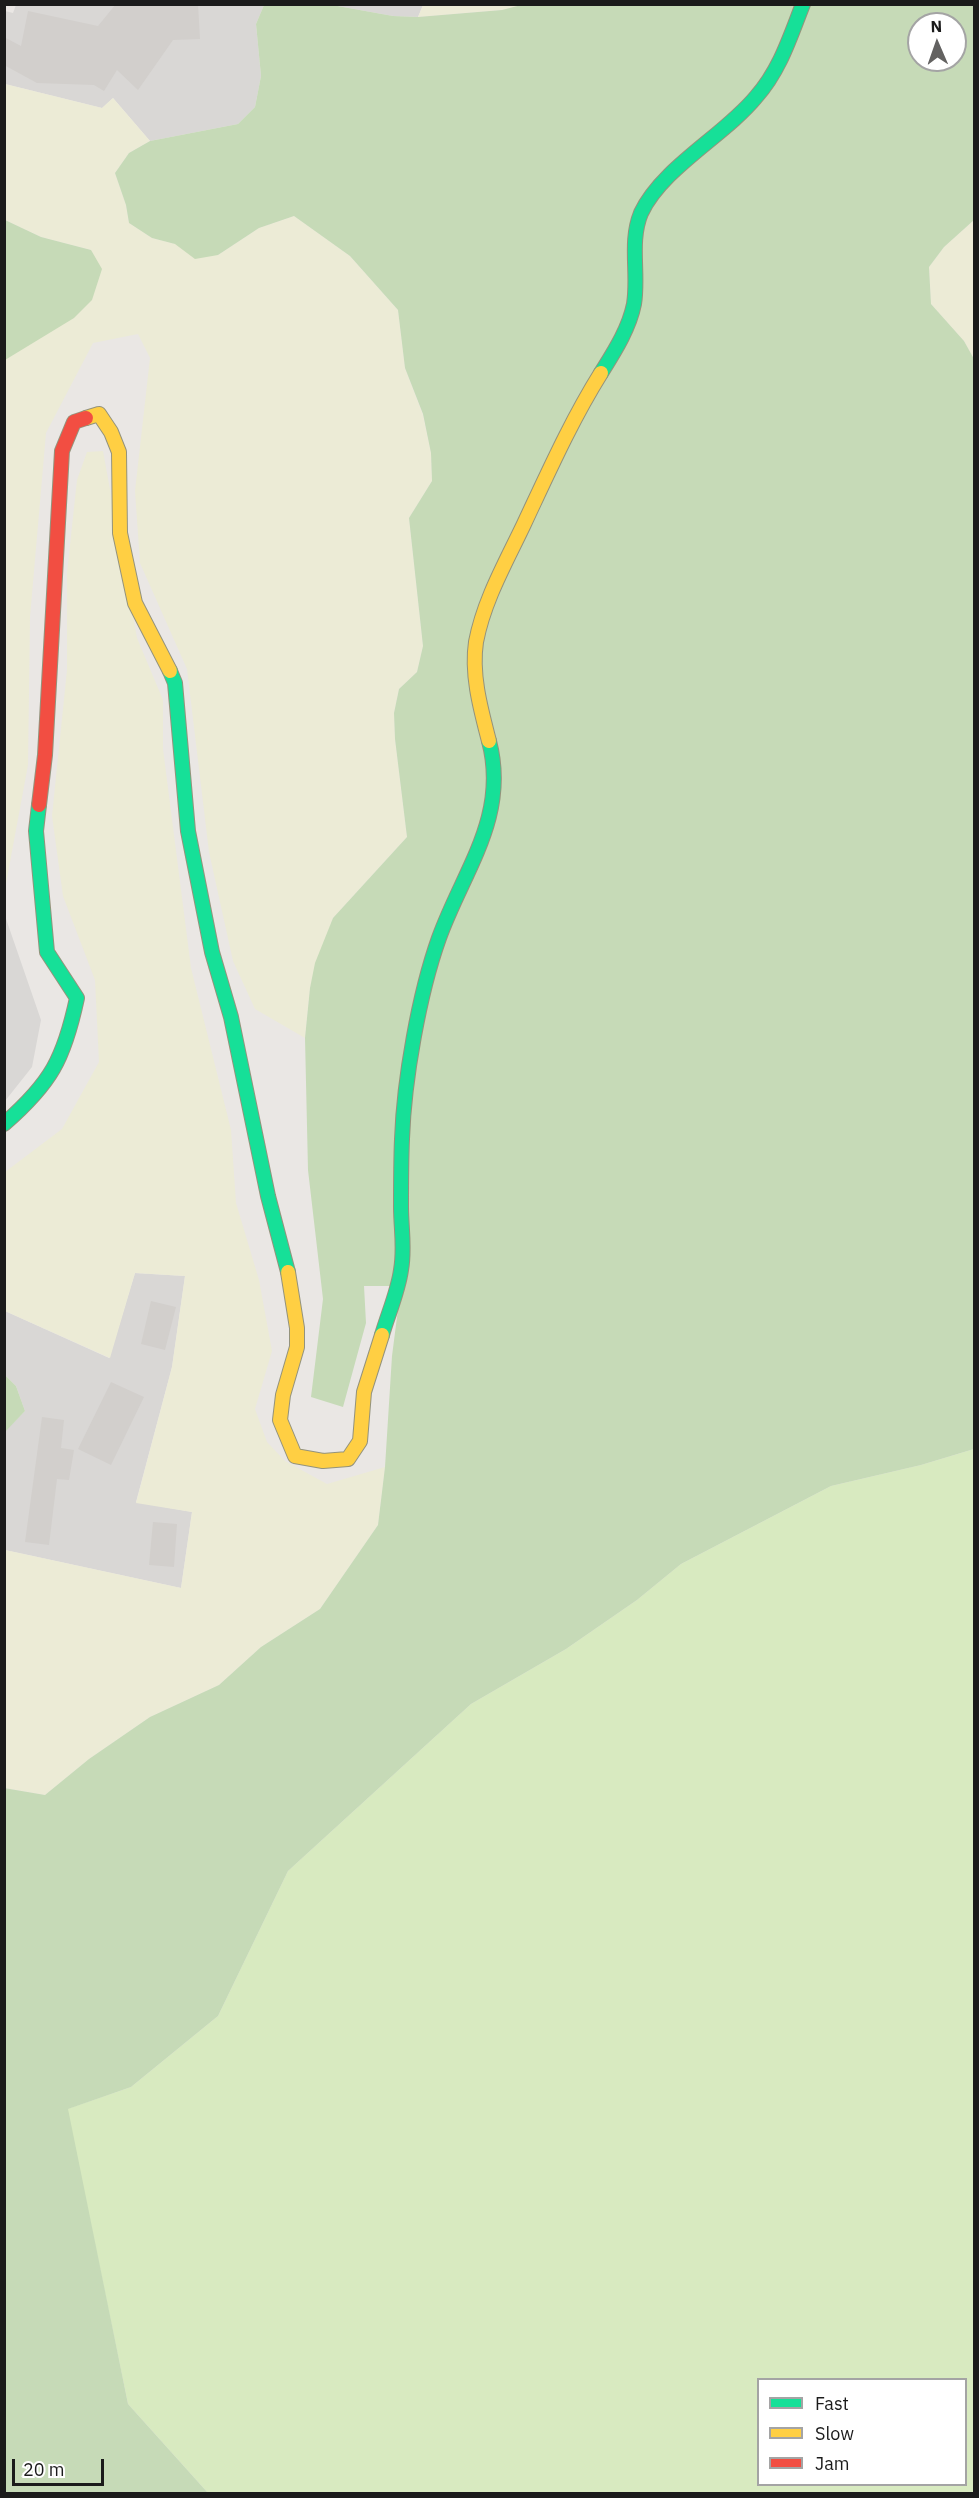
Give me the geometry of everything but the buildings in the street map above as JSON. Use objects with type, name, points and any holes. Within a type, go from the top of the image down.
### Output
[{"type":"street","points":[[4,1124],[31,1101],[49,1076],[68,1040],[76,998],[47,952],[36,831],[45,755],[62,451],[74,422],[99,414],[111,432],[119,452],[120,533],[135,603],[160,648],[175,683],[188,831],[212,952],[231,1017],[268,1196],[290,1280],[297,1328],[297,1347],[283,1395],[280,1420],[295,1456],[323,1461],[348,1460],[360,1441],[364,1392],[401,1272],[404,1244],[401,1209],[402,1136],[411,1060],[425,987],[439,938],[488,827],[493,805],[495,777],[492,751],[480,705],[476,676],[476,644],[486,604],[578,410],[616,349],[627,325],[634,303],[635,237],[641,214],[654,192],[755,99],[777,70],[803,4]]},
{"type":"shaded area","points":[[16,5],[264,5],[256,24],[261,76],[255,107],[238,124],[150,141],[113,98],[102,108],[5,84],[5,11],[13,13]]},
{"type":"shaded area","points":[[332,5],[423,5],[418,17],[393,16]]},
{"type":"shaded area","points":[[4,913],[41,1020],[32,1067],[5,1101]]},
{"type":"shaded area","points":[[135,1273],[185,1276],[172,1367],[136,1502],[192,1512],[181,1588],[5,1550],[4,1432],[25,1411],[16,1386],[5,1375],[5,1311],[109,1358]]},
{"type":"green space","points":[[525,4],[974,5],[974,220],[944,247],[929,267],[931,304],[964,341],[974,359],[974,1449],[921,1465],[831,1486],[681,1564],[637,1600],[566,1649],[471,1704],[288,1871],[218,2016],[131,2087],[68,2109],[128,2404],[208,2493],[5,2493],[4,1788],[45,1795],[89,1759],[150,1717],[219,1685],[261,1647],[320,1609],[378,1525],[385,1467],[392,1356],[401,1286],[364,1286],[366,1323],[343,1407],[311,1397],[323,1299],[308,1170],[305,1038],[310,988],[315,963],[333,918],[407,837],[394,713],[399,689],[417,672],[423,646],[409,518],[432,481],[431,453],[423,414],[405,368],[398,310],[350,256],[294,216],[259,228],[218,255],[195,259],[175,244],[152,238],[129,223],[126,205],[115,173],[129,153],[150,141],[238,124],[255,107],[261,76],[256,24],[264,5],[332,5],[393,16],[418,17],[502,10]]},
{"type":"green space","points":[[423,5],[525,5],[502,10],[418,17]]},
{"type":"green space","points":[[5,84],[102,108],[113,98],[150,141],[129,153],[115,173],[126,205],[129,223],[152,238],[218,255],[259,228],[294,216],[350,256],[398,310],[405,368],[423,415],[431,453],[432,481],[409,518],[423,646],[417,672],[399,689],[394,713],[407,837],[333,918],[310,988],[305,1038],[255,1009],[233,961],[209,852],[187,669],[140,563],[135,491],[150,358],[138,334],[93,343],[46,433],[30,617],[28,765],[5,889],[5,360],[91,250],[41,237],[5,220]]},
{"type":"green space","points":[[5,220],[41,237],[91,250],[102,269],[92,300],[74,318],[5,360]]},
{"type":"green space","points":[[974,220],[974,359],[964,341],[931,304],[929,267],[944,247]]},
{"type":"green space","points":[[103,451],[137,638],[163,700],[163,749],[191,968],[231,1130],[236,1203],[259,1280],[272,1351],[255,1409],[267,1442],[285,1461],[327,1484],[385,1467],[378,1525],[320,1609],[261,1647],[219,1685],[150,1717],[89,1759],[45,1795],[5,1788],[5,1550],[181,1588],[192,1512],[136,1503],[172,1367],[185,1276],[135,1273],[110,1358],[5,1311],[5,1172],[62,1129],[99,1062],[95,980],[63,896],[52,816],[67,670],[67,573],[77,480],[87,452]]},
{"type":"green space","points":[[5,1375],[16,1386],[25,1411],[5,1432]]},
{"type":"green space","points":[[974,1449],[974,2493],[208,2493],[128,2404],[67,2109],[131,2087],[218,2016],[288,1871],[471,1704],[566,1649],[637,1600],[681,1564],[831,1486],[921,1465]]},
{"type":"traffic: fast","points":[[601,373],[632,313],[635,293],[636,235],[641,213],[663,181],[728,125],[764,87],[784,53],[803,4]]},
{"type":"traffic: fast","points":[[170,671],[175,683],[188,831],[212,952],[231,1017],[268,1196],[288,1272]]},
{"type":"traffic: fast","points":[[382,1335],[398,1286],[402,1262],[403,1116],[414,1037],[425,985],[439,938],[481,843],[488,819],[493,794],[494,769],[489,741]]},
{"type":"traffic: fast","points":[[4,1124],[33,1096],[53,1068],[67,1038],[77,998],[47,952],[36,831],[39,805]]},
{"type":"traffic: slow","points":[[489,741],[480,705],[475,667],[476,642],[484,611],[551,466],[601,373]]},
{"type":"traffic: slow","points":[[86,418],[99,414],[111,432],[119,452],[120,533],[135,603],[170,671]]},
{"type":"traffic: slow","points":[[288,1272],[297,1328],[297,1347],[283,1395],[280,1420],[295,1456],[323,1461],[348,1459],[360,1441],[364,1392],[382,1335]]},
{"type":"traffic: jam","points":[[39,805],[45,755],[62,451],[74,422],[86,418]]}]
